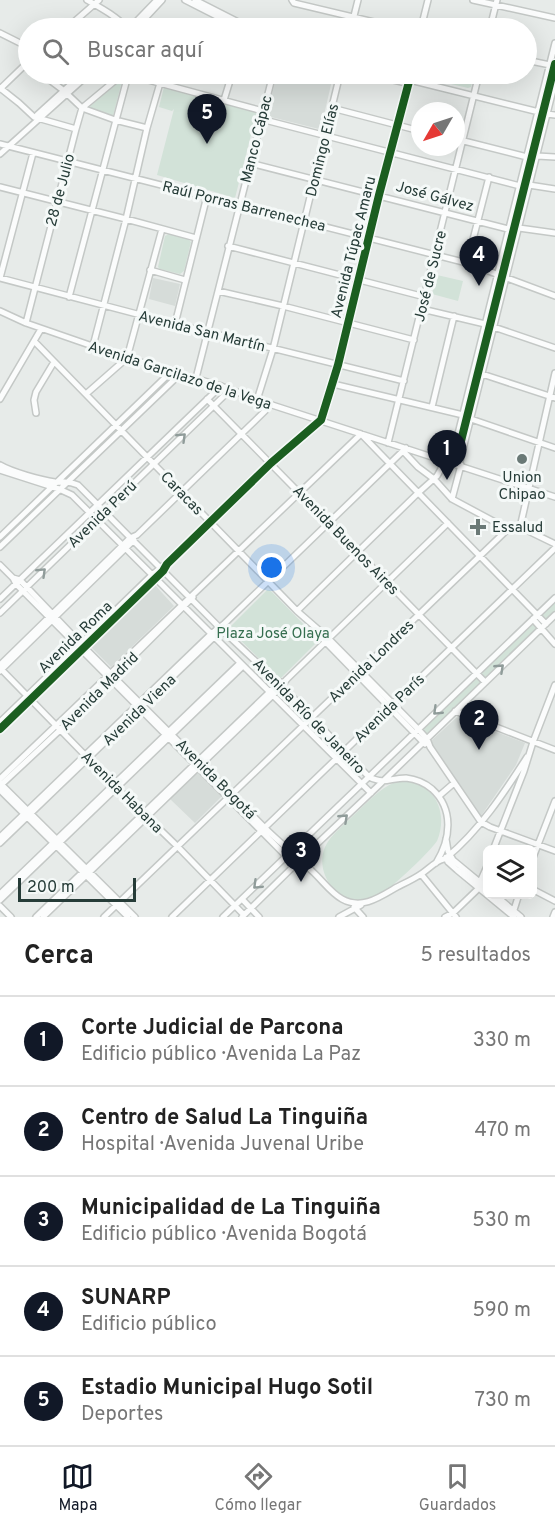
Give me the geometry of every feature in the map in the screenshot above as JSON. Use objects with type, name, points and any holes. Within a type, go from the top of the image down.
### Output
[{"type":"street","points":[[87,0],[97,2],[115,18]]},
{"type":"street","points":[[138,18],[157,0]]},
{"type":"street","points":[[145,18],[162,0]]},
{"type":"street","points":[[185,0],[224,18]]},
{"type":"street","points":[[195,0],[227,18]]},
{"type":"street","points":[[354,17],[358,0]]},
{"type":"street","points":[[424,18],[428,0]]},
{"type":"street","points":[[473,0],[496,3],[555,18]]},
{"type":"street","points":[[292,1],[358,18]]},
{"type":"street","points":[[79,18],[97,2]]},
{"type":"street","points":[[492,18],[496,3]]},
{"type":"street","points":[[0,33],[18,42]]},
{"type":"street","points":[[297,611],[418,493],[438,477],[448,461],[463,416],[508,229],[552,66],[555,43]]},
{"type":"street","points":[[537,63],[552,66]]},
{"type":"street","points":[[18,72],[0,89],[36,118],[76,129]]},
{"type":"street","points":[[452,499],[555,82]]},
{"type":"street","points":[[55,84],[82,108],[147,128]]},
{"type":"street","points":[[3,148],[73,84]]},
{"type":"street","points":[[65,92],[76,84]]},
{"type":"street","points":[[82,108],[112,84]]},
{"type":"street","points":[[69,297],[123,84]]},
{"type":"street","points":[[93,346],[160,84]]},
{"type":"street","points":[[164,84],[263,111]]},
{"type":"street","points":[[224,100],[229,84]]},
{"type":"street","name":"Manco Cápac","points":[[196,378],[270,84]]},
{"type":"street","name":"Domingo Elías","points":[[257,400],[273,349],[338,84]]},
{"type":"street","name":"Avenida Túpac Amaru","points":[[321,420],[349,323],[408,84]]},
{"type":"street","points":[[432,84],[473,97],[555,115]]},
{"type":"street","name":"José de Sucre","points":[[465,122],[476,84]]},
{"type":"street","name":"28 de Julio","points":[[26,323],[82,108]]},
{"type":"street","points":[[333,108],[411,128]]},
{"type":"street","points":[[261,119],[520,186]]},
{"type":"street","points":[[465,142],[527,157]]},
{"type":"street","name":"Raúl Porras Barrenechea","points":[[3,148],[68,161],[467,263],[555,296]]},
{"type":"street","points":[[0,278],[33,153]]},
{"type":"street","name":"José de Sucre","points":[[388,443],[457,156]]},
{"type":"street","points":[[537,156],[555,157]]},
{"type":"street","name":"José Gálvez","points":[[250,163],[508,229]]},
{"type":"street","points":[[467,263],[489,177]]},
{"type":"street","points":[[529,185],[555,189]]},
{"type":"street","points":[[0,187],[196,238]]},
{"type":"street","points":[[174,324],[207,196]]},
{"type":"street","points":[[519,228],[555,233]]},
{"type":"street","points":[[86,394],[127,358],[162,229]]},
{"type":"street","points":[[228,246],[425,297]]},
{"type":"street","points":[[150,270],[185,280]]},
{"type":"street","name":"Avenida San Martín","points":[[0,278],[404,381]]},
{"type":"street","points":[[218,291],[414,340]]},
{"type":"street","points":[[422,309],[485,324],[555,348]]},
{"type":"street","name":"Avenida Garcilazo de la Vega","points":[[0,311],[41,329],[127,358],[221,386],[405,450],[448,461]]},
{"type":"street","points":[[432,407],[454,316]]},
{"type":"street","points":[[0,399],[41,329]]},
{"type":"street","name":"Caracas","points":[[34,341],[425,740],[454,783]]},
{"type":"street","points":[[36,413],[34,400],[36,393],[54,362]]},
{"type":"street","points":[[0,547],[68,480],[115,425],[172,370]]},
{"type":"street","points":[[405,450],[418,467],[434,479],[452,499],[508,529],[518,526],[521,523],[538,442],[552,397],[555,373]]},
{"type":"street","points":[[0,537],[53,484],[120,430],[180,374]]},
{"type":"street","points":[[482,374],[552,397]]},
{"type":"street","points":[[333,384],[463,416]]},
{"type":"street","name":"Avenida Perú","points":[[0,599],[221,386]]},
{"type":"street","name":"Avenida Perú","points":[[0,613],[230,390]]},
{"type":"street","points":[[144,397],[150,402]]},
{"type":"street","name":"Avenida Buenos Aires","points":[[207,399],[485,682]]},
{"type":"street","points":[[0,668],[182,493],[265,411],[269,404]]},
{"type":"street","points":[[471,419],[555,448]]},
{"type":"street","name":"Avenida Roma","points":[[0,722],[28,698],[271,463],[321,420]]},
{"type":"street","points":[[361,434],[512,589],[544,626],[555,644]]},
{"type":"street","name":"Avenida Madrid","points":[[0,784],[361,434]]},
{"type":"street","name":"Avenida Viena","points":[[0,837],[405,450]]},
{"type":"street","points":[[448,461],[555,497]]},
{"type":"street","name":"Avenida Río de Janeiro","points":[[0,465],[8,471]]},
{"type":"street","name":"Avenida Río de Janeiro","points":[[0,470],[53,484],[72,495],[98,518],[212,636],[371,793]]},
{"type":"street","points":[[0,479],[8,471]]},
{"type":"street","name":"Avenida Río de Janeiro","points":[[53,484],[68,480],[78,485],[134,538],[161,569],[222,627],[371,778]]},
{"type":"street","points":[[36,917],[145,816],[448,523]]},
{"type":"street","points":[[518,526],[555,546]]},
{"type":"street","name":"Avenida Londres","points":[[104,917],[508,529]]},
{"type":"street","name":"Avenida París","points":[[172,917],[555,546]]},
{"type":"street","points":[[0,565],[18,582]]},
{"type":"street","name":"Avenida Bogotá","points":[[18,582],[139,706],[287,854],[298,862]]},
{"type":"street","points":[[223,917],[287,854],[371,778],[416,731],[555,598]]},
{"type":"street","points":[[243,916],[555,615]]},
{"type":"street","points":[[0,900],[241,664]]},
{"type":"street","name":"Avenida Habana","points":[[0,668],[115,787],[235,905],[243,916]]},
{"type":"street","points":[[495,845],[555,685]]},
{"type":"street","name":"Avenida Roma","points":[[0,729],[28,698]]},
{"type":"street","points":[[455,711],[555,750]]},
{"type":"street","points":[[339,917],[381,897],[436,863],[450,858],[481,822],[529,753]]},
{"type":"street","points":[[392,772],[396,780]]},
{"type":"street","points":[[371,778],[382,782],[405,778],[429,786],[439,796],[448,813],[448,823],[441,854],[436,863]]},
{"type":"street","points":[[371,778],[376,788]]},
{"type":"street","points":[[439,796],[454,783],[485,825],[555,851]]},
{"type":"street","points":[[0,784],[86,872],[135,917]]},
{"type":"street","points":[[537,849],[555,801]]},
{"type":"street","name":"Avenida Viena","points":[[0,843],[27,813]]},
{"type":"street","points":[[445,840],[450,858],[512,915],[521,917]]},
{"type":"street","points":[[0,894],[57,843]]},
{"type":"street","points":[[298,862],[305,864],[336,895],[350,903],[363,917]]},
{"type":"street","points":[[43,917],[86,872]]},
{"type":"street","points":[[421,874],[454,915]]},
{"type":"street","points":[[445,917],[454,915],[479,885],[483,874]]},
{"type":"street","points":[[479,885],[483,887]]},
{"type":"street","points":[[537,892],[555,901]]},
{"type":"street","points":[[242,899],[259,917]]},
{"type":"street","points":[[498,899],[512,915]]},
{"type":"street","points":[[512,915],[517,899]]},
{"type":"street","points":[[118,903],[128,917]]},
{"type":"street","points":[[350,903],[365,903]]},
{"type":"street","points":[[0,906],[11,917]]},
{"type":"street","points":[[553,917],[555,912]]},
{"type":"shaded area","points":[[275,84],[331,84],[319,129],[267,116]]},
{"type":"shaded area","points":[[153,278],[180,284],[175,306],[149,299]]},
{"type":"shaded area","points":[[154,584],[174,606],[111,667],[90,646]]},
{"type":"shaded area","points":[[459,717],[483,729],[525,743],[516,765],[481,816],[431,745],[432,740]]},
{"type":"shaded area","points":[[198,771],[222,796],[195,823],[170,799]]},
{"type":"green space","points":[[116,84],[121,84],[113,116],[88,108]]},
{"type":"green space","points":[[451,84],[472,84],[468,88]]},
{"type":"green space","points":[[164,87],[257,111],[235,198],[157,175],[174,109],[172,111],[159,107]]},
{"type":"green space","points":[[540,118],[544,118],[505,271],[503,267]]},
{"type":"green space","points":[[169,234],[191,242],[184,271],[180,274],[158,267],[165,236]]},
{"type":"green space","points":[[437,275],[463,281],[458,301],[432,294]]},
{"type":"green space","name":"Plaza José Olaya","points":[[267,590],[270,590],[318,639],[281,678],[229,629]]},
{"type":"green space","points":[[555,596],[555,614],[428,735],[422,728]]},
{"type":"green space","points":[[395,782],[419,785],[435,798],[441,818],[437,841],[387,890],[372,899],[350,900],[333,888],[327,879],[322,858],[325,847],[335,833],[369,800]]},
{"type":"cycle path","points":[[457,457],[555,64]]},
{"type":"cycle path","points":[[0,729],[271,463],[321,420],[338,365],[408,84]]},
{"type":"place","name":"Estadio Municipal Hugo Sotil","points":[[207,144]]},
{"type":"place","name":"SUNARP","points":[[479,286]]},
{"type":"place","name":"Union Chipao","points":[[522,459]]},
{"type":"place","name":"Corte Judicial de Parcona","points":[[447,480]]},
{"type":"place","name":"Essalud","points":[[478,527]]},
{"type":"place","name":"Centro de Salud La Tinguiña","points":[[479,750]]},
{"type":"place","name":"Municipalidad de La Tinguiña","points":[[301,882]]}]
